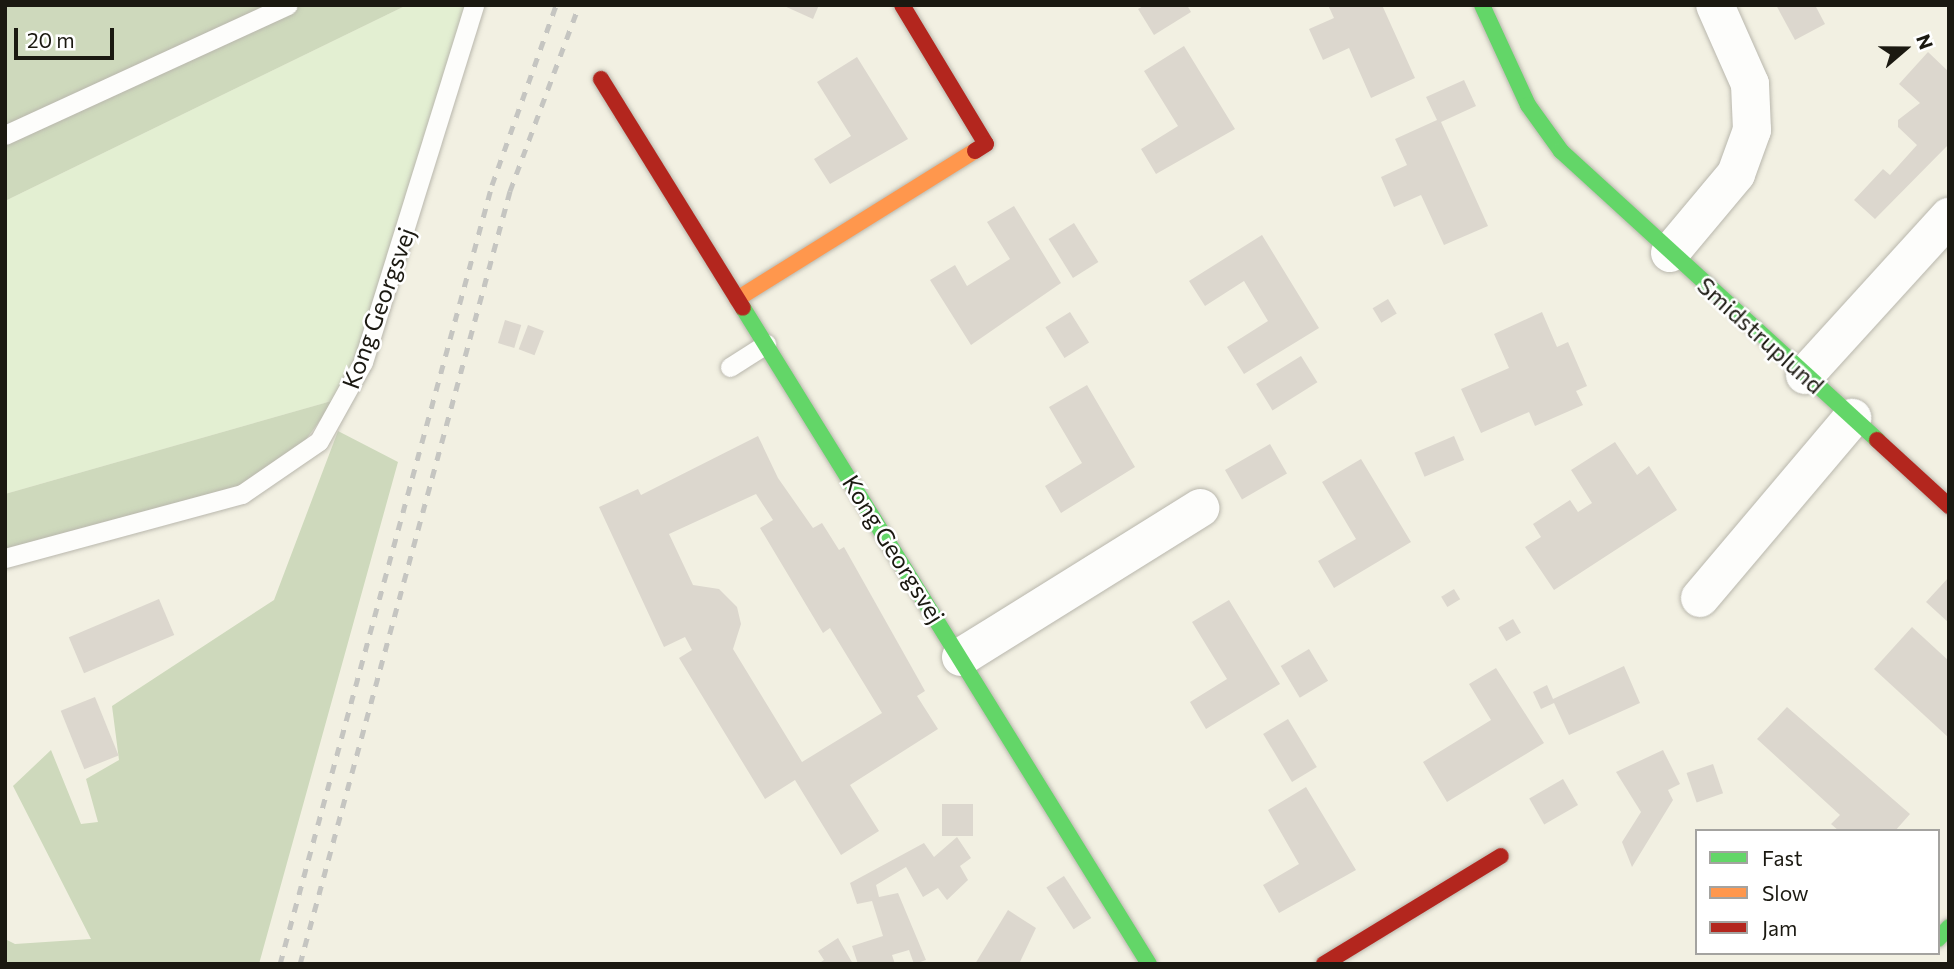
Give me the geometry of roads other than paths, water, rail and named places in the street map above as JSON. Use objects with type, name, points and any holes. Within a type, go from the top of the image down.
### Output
[{"type":"street","points":[[737,299],[986,144],[902,5]]},
{"type":"street","name":"Smidstruplund","points":[[1482,5],[1528,105],[1561,151],[1949,506]]},
{"type":"street","points":[[1670,253],[1736,174],[1752,130],[1750,84],[1715,5]]},
{"type":"street","name":"Kong Georgsvej","points":[[601,79],[1149,964]]},
{"type":"street","points":[[1805,375],[1949,217]]},
{"type":"street","points":[[1700,598],[1852,418]]},
{"type":"street","points":[[961,657],[1200,508]]},
{"type":"street","points":[[1324,964],[1501,856]]},
{"type":"lane","points":[[5,135],[287,5]]},
{"type":"lane","name":"Kong Georgsvej","points":[[5,558],[242,494],[320,440],[363,362],[474,5]]},
{"type":"lane","points":[[730,367],[766,344]]},
{"type":"railway","points":[[280,964],[492,185],[556,5]]},
{"type":"railway","points":[[300,964],[510,191],[579,5]]}]
